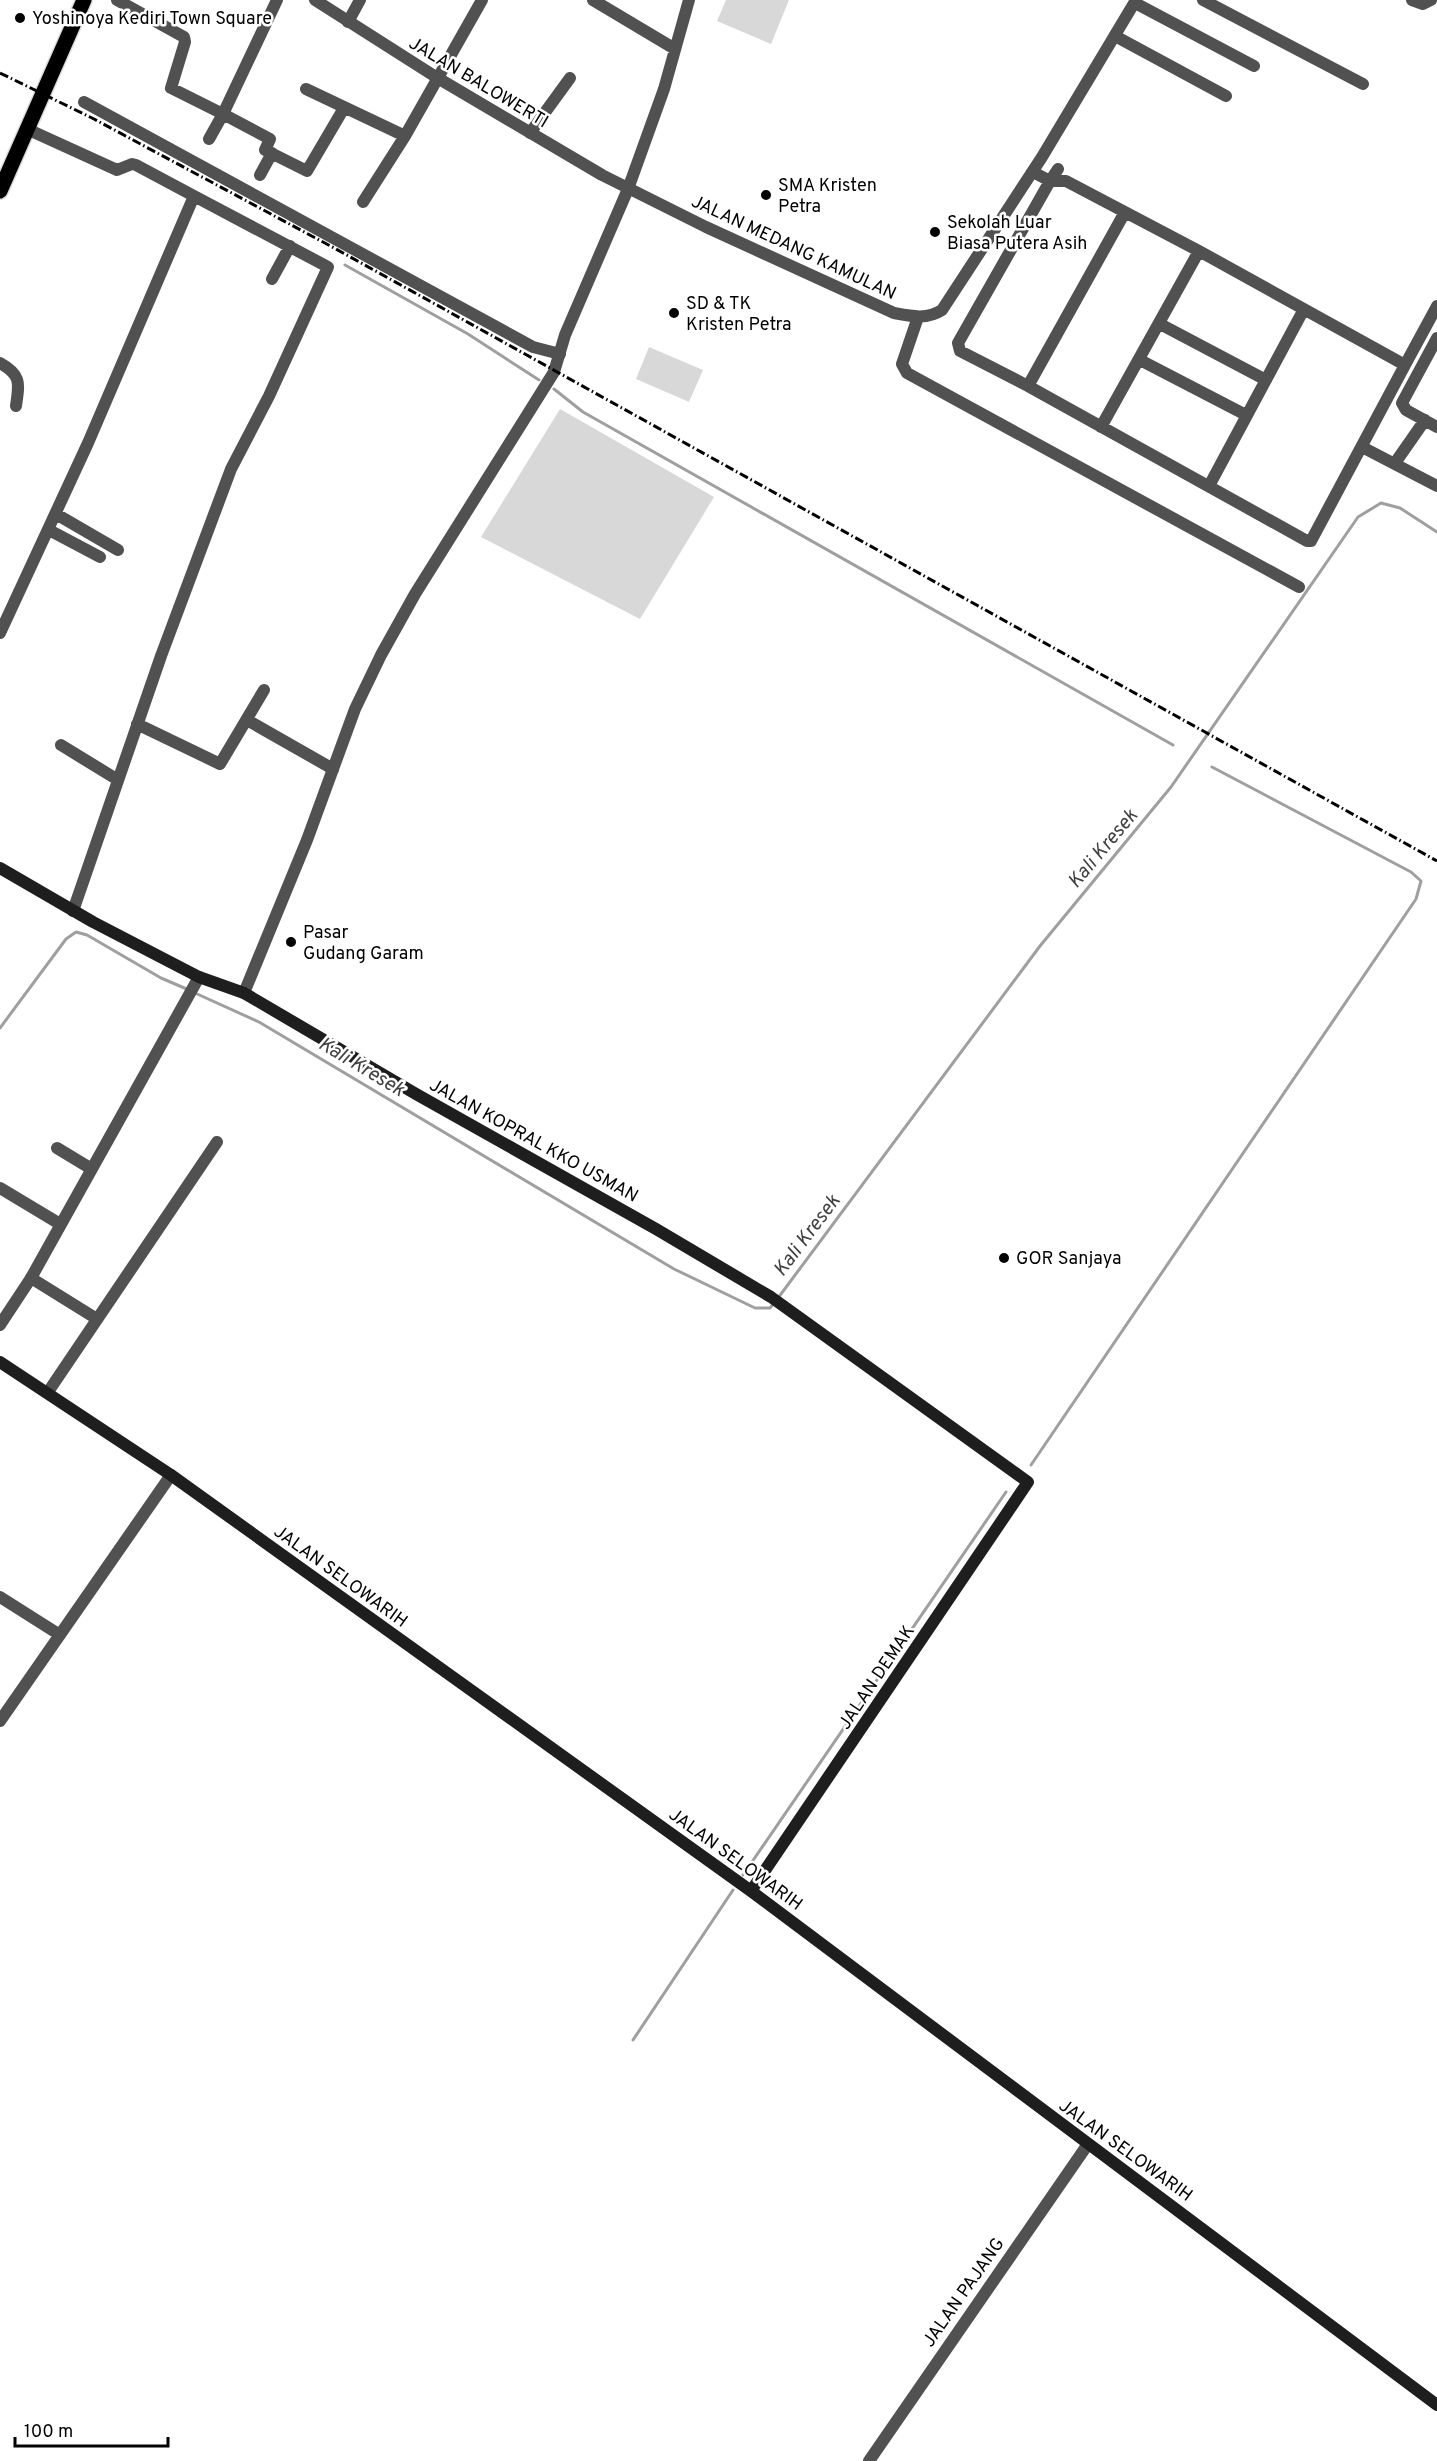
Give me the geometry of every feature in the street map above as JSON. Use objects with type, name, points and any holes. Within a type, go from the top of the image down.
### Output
[{"type":"main road","points":[[0,191],[84,0]]},
{"type":"main road","name":"JALAN KOPRAL KKO USMAN","points":[[0,868],[195,985],[244,993],[426,1100],[656,1229],[774,1300],[1028,1482]]},
{"type":"main road","name":"JALAN SELOWARIH","points":[[0,1362],[171,1475],[751,1891],[1437,2405]]},
{"type":"main road","name":"JALAN DEMAK","points":[[751,1891],[1028,1482]]},
{"type":"street","points":[[117,0],[184,37],[185,42],[171,88],[270,139],[265,150],[307,171],[344,108]]},
{"type":"street","points":[[209,139],[277,0]]},
{"type":"street","name":"JALAN BALOWERTI","points":[[315,0],[436,77],[628,189]]},
{"type":"street","points":[[348,22],[360,0]]},
{"type":"street","points":[[363,202],[405,136],[436,77],[482,0]]},
{"type":"street","points":[[593,0],[675,49]]},
{"type":"street","points":[[244,993],[355,709],[415,594],[554,372],[628,189],[664,89],[689,0]]},
{"type":"street","points":[[1203,0],[1363,84]]},
{"type":"street","points":[[1412,0],[1423,4],[1431,0]]},
{"type":"street","points":[[1254,66],[1135,1],[1033,172],[942,310],[932,315],[918,317],[902,364],[907,373],[1299,587]]},
{"type":"street","points":[[1115,36],[1226,96]]},
{"type":"street","points":[[530,133],[570,78]]},
{"type":"street","points":[[306,89],[405,136]]},
{"type":"street","points":[[84,102],[533,347],[560,354]]},
{"type":"street","points":[[27,129],[117,171],[129,165],[136,165],[328,267],[273,387],[231,469],[137,724],[73,911]]},
{"type":"street","points":[[260,175],[272,153]]},
{"type":"street","points":[[1042,157],[1058,169],[1066,181]]},
{"type":"street","points":[[1058,169],[958,343],[960,351],[1028,386],[1307,541],[1311,541],[1437,306]]},
{"type":"street","points":[[1033,172],[1050,181],[1066,181],[1199,251],[1405,365]]},
{"type":"street","name":"JALAN MEDANG KAMULAN","points":[[628,189],[746,246],[894,313],[918,317]]},
{"type":"street","points":[[0,633],[49,530],[194,196]]},
{"type":"street","points":[[1028,386],[1125,212]]},
{"type":"street","points":[[272,279],[290,246]]},
{"type":"street","points":[[1101,427],[1199,251]]},
{"type":"street","points":[[1209,486],[1304,309]]},
{"type":"street","points":[[1160,324],[1266,380]]},
{"type":"street","points":[[1437,338],[1402,403],[1406,410],[1437,427]]},
{"type":"street","points":[[1140,360],[1246,416]]},
{"type":"street","points":[[0,363],[13,370],[16,375],[19,390],[16,406]]},
{"type":"street","points":[[1395,464],[1425,420]]},
{"type":"street","points":[[1362,447],[1437,486]]},
{"type":"street","points":[[56,514],[118,550]]},
{"type":"street","points":[[49,530],[100,557]]},
{"type":"street","points":[[137,724],[220,764],[264,690]]},
{"type":"street","points":[[247,720],[333,769]]},
{"type":"street","points":[[61,745],[118,780]]},
{"type":"street","points":[[0,1325],[31,1278],[90,1168],[195,985]]},
{"type":"street","points":[[48,1392],[217,1142]]},
{"type":"street","points":[[57,1148],[90,1168]]},
{"type":"street","points":[[0,1188],[60,1224]]},
{"type":"street","points":[[31,1278],[97,1319]]},
{"type":"street","points":[[0,1721],[171,1475]]},
{"type":"street","points":[[0,1597],[60,1635]]},
{"type":"street","name":"JALAN PAJANG","points":[[869,2461],[1088,2144]]},
{"type":"shaded area","points":[[726,0],[789,0],[771,44],[717,21]]},
{"type":"shaded area","points":[[649,347],[703,370],[689,402],[636,379]]},
{"type":"shaded area","points":[[560,409],[714,497],[640,619],[481,537]]},
{"type":"waterway","points":[[345,265],[468,334],[539,380]]},
{"type":"waterway","points":[[554,389],[583,412],[1173,745]]},
{"type":"waterway","name":"Kali Kresek","points":[[778,1298],[1040,946],[1171,787],[1358,517],[1381,503],[1400,508],[1437,532]]},
{"type":"waterway","points":[[1031,1465],[1416,899],[1421,881],[1411,872],[1212,767]]},
{"type":"waterway","name":"Kali Kresek","points":[[0,1028],[66,939],[76,932],[87,935],[161,978],[189,990]]},
{"type":"waterway","name":"Kali Kresek","points":[[195,993],[259,1022],[674,1269],[755,1308],[770,1308],[774,1303]]},
{"type":"waterway","points":[[743,1875],[1006,1492]]},
{"type":"waterway","points":[[633,2040],[733,1890]]},
{"type":"railway","points":[[0,73],[94,119],[336,249],[1437,861]]},
{"type":"place","name":"Yoshinoya Kediri Town Square","points":[[20,18]]},
{"type":"place","name":"SMA Kristen Petra","points":[[766,195]]},
{"type":"place","name":"Sekolah Luar Biasa Putera Asih","points":[[935,232]]},
{"type":"place","name":"SD & TK Kristen Petra","points":[[674,313]]},
{"type":"place","name":"Pasar Gudang Garam","points":[[291,942]]},
{"type":"place","name":"GOR Sanjaya","points":[[1004,1258]]}]
